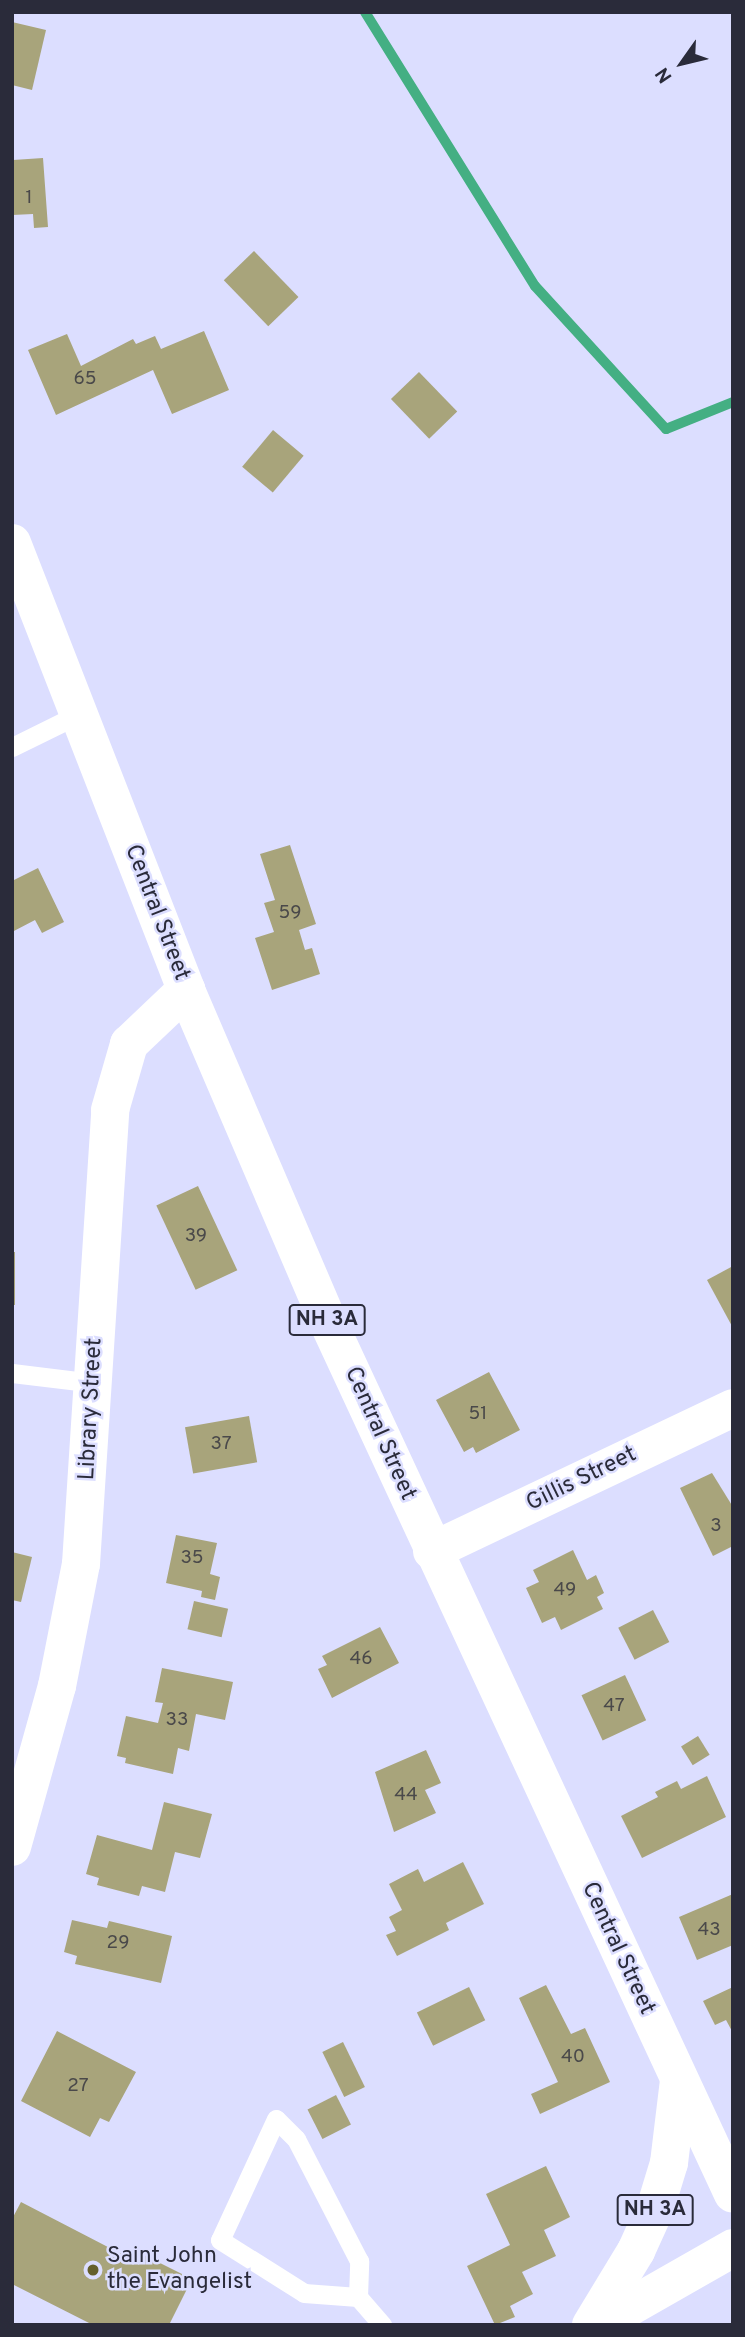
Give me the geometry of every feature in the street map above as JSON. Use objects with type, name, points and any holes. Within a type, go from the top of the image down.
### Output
[{"type":"main road","name":"Central Street","points":[[12,543],[186,990],[322,1310],[733,2194]]},
{"type":"main road","name":"Library Street","points":[[12,1847],[72,1623],[81,1564],[95,1383],[105,1155],[119,1071],[129,1044],[186,990]]},
{"type":"main road","name":"Gillis Street","points":[[432,1551],[733,1408]]},
{"type":"main road","name":"NH 3A","points":[[591,2325],[636,2251],[655,2209],[669,2163],[679,2080]]},
{"type":"main road","points":[[598,2325],[733,2249]]},
{"type":"lane","points":[[12,747],[79,714]]},
{"type":"lane","points":[[12,1373],[95,1383]]},
{"type":"lane","points":[[358,2297],[304,2293],[220,2241],[276,2119],[296,2139],[359,2261],[358,2297],[382,2325]]},
{"type":"building","points":[[12,22],[46,30],[32,90],[12,85]]},
{"type":"building","points":[[43,158],[48,227],[34,228],[33,214],[12,215],[13,160]]},
{"type":"building","points":[[254,251],[298,297],[268,326],[224,280]]},
{"type":"building","points":[[204,331],[229,390],[172,414],[153,370],[56,415],[28,350],[67,334],[81,366],[133,339],[136,344],[155,336],[161,349]]},
{"type":"building","points":[[419,372],[457,412],[429,439],[391,399]]},
{"type":"building","points":[[273,430],[304,456],[273,492],[242,467]]},
{"type":"building","points":[[290,845],[316,924],[299,930],[305,950],[312,948],[320,974],[272,990],[255,938],[274,932],[264,903],[275,900],[260,854]]},
{"type":"building","points":[[38,868],[64,922],[42,933],[35,920],[12,932],[12,881]]},
{"type":"building","points":[[198,1186],[237,1270],[196,1290],[156,1205]]},
{"type":"building","points":[[12,1252],[15,1252],[15,1305],[12,1305]]},
{"type":"building","points":[[733,1266],[733,1328],[707,1280]]},
{"type":"building","points":[[489,1372],[520,1430],[476,1453],[473,1447],[464,1452],[436,1400]]},
{"type":"building","points":[[249,1416],[257,1462],[193,1474],[185,1427]]},
{"type":"building","points":[[712,1473],[733,1507],[733,1546],[713,1556],[680,1488]]},
{"type":"building","points":[[176,1535],[217,1543],[210,1574],[220,1577],[215,1600],[201,1597],[202,1591],[166,1583]]},
{"type":"building","points":[[573,1550],[587,1580],[596,1575],[604,1593],[597,1597],[603,1609],[561,1630],[555,1617],[542,1623],[526,1588],[539,1582],[533,1570]]},
{"type":"building","points":[[12,1552],[32,1557],[21,1602],[12,1600]]},
{"type":"building","points":[[194,1601],[228,1609],[222,1637],[187,1629]]},
{"type":"building","points":[[653,1610],[669,1642],[635,1660],[618,1628]]},
{"type":"building","points":[[380,1627],[399,1663],[332,1698],[318,1669],[327,1665],[322,1656]]},
{"type":"building","points":[[162,1668],[233,1682],[225,1720],[196,1714],[189,1751],[178,1748],[173,1774],[125,1763],[126,1758],[117,1756],[126,1716],[158,1723],[163,1703],[155,1702]]},
{"type":"building","points":[[625,1675],[646,1720],[603,1741],[581,1695]]},
{"type":"building","points":[[698,1736],[710,1755],[693,1765],[681,1747]]},
{"type":"building","points":[[426,1750],[441,1783],[425,1790],[436,1813],[394,1832],[375,1772]]},
{"type":"building","points":[[707,1776],[726,1817],[642,1858],[621,1816],[658,1797],[655,1792],[677,1781],[681,1789]]},
{"type":"building","points":[[164,1802],[212,1814],[200,1858],[175,1852],[165,1892],[142,1886],[139,1896],[97,1885],[99,1878],[86,1874],[97,1835],[152,1850]]},
{"type":"building","points":[[463,1862],[484,1904],[446,1923],[449,1930],[397,1956],[386,1935],[396,1931],[389,1917],[402,1910],[389,1884],[418,1869],[424,1882]]},
{"type":"building","points":[[733,1894],[733,1945],[697,1960],[679,1917]]},
{"type":"building","points":[[72,1920],[107,1928],[109,1921],[172,1936],[161,1983],[75,1964],[77,1956],[64,1952]]},
{"type":"building","points":[[546,1985],[571,2034],[585,2028],[610,2082],[540,2114],[531,2094],[558,2082],[519,1998]]},
{"type":"building","points":[[469,1987],[485,2020],[433,2046],[417,2012]]},
{"type":"building","points":[[733,1987],[733,2033],[726,2020],[715,2025],[703,2001]]},
{"type":"building","points":[[57,2031],[136,2072],[109,2122],[100,2118],[90,2137],[21,2101]]},
{"type":"building","points":[[343,2042],[365,2087],[344,2097],[322,2052]]},
{"type":"building","points":[[336,2095],[351,2124],[322,2139],[307,2110]]},
{"type":"building","points":[[546,2166],[570,2217],[544,2230],[556,2256],[522,2272],[533,2294],[510,2306],[515,2317],[495,2325],[467,2266],[510,2245],[486,2194]]},
{"type":"building","name":"Saint John the Evangelist","points":[[21,2202],[133,2260],[138,2252],[192,2279],[169,2325],[93,2325],[12,2284],[12,2219]]},
{"type":"waterway","points":[[365,12],[535,286],[666,429],[733,402]]},
{"type":"place","name":"Saint John the Evangelist","points":[[93,2270]]}]
